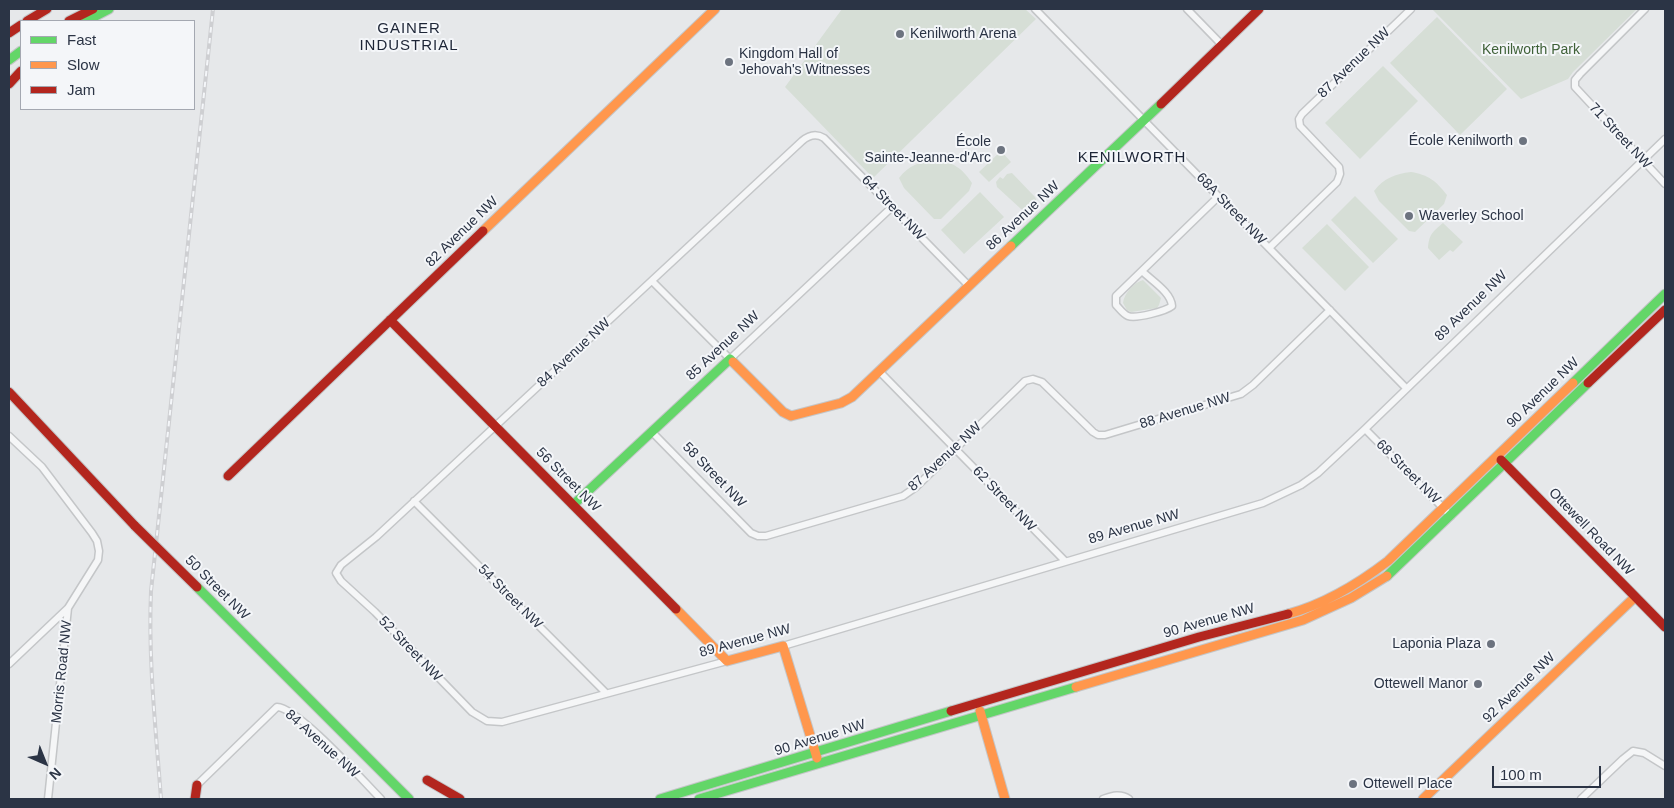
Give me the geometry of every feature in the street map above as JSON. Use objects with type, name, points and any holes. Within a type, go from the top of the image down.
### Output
[{"type":"main road","points":[[29,20],[47,9]]},
{"type":"main road","points":[[71,20],[94,9]]},
{"type":"main road","points":[[88,20],[109,9]]},
{"type":"main road","name":"82 Avenue NW","points":[[228,476],[716,9]]},
{"type":"main road","name":"86 Avenue NW","points":[[730,359],[783,412],[791,416],[841,403],[852,397],[1259,9]]},
{"type":"main road","points":[[9,33],[20,26]]},
{"type":"main road","points":[[9,60],[20,52]]},
{"type":"main road","points":[[9,84],[20,72]]},
{"type":"main road","name":"90 Avenue NW","points":[[699,799],[978,703],[1230,628],[1300,610],[1353,585],[1388,561],[1665,294]]},
{"type":"main road","name":"90 Avenue NW","points":[[660,799],[981,716],[1099,679],[1303,620],[1323,612],[1363,592],[1392,571],[1665,310]]},
{"type":"main road","name":"56 Street NW","points":[[390,320],[726,660]]},
{"type":"main road","name":"85 Avenue NW","points":[[573,505],[730,359]]},
{"type":"main road","name":"50 Street NW","points":[[9,392],[135,526],[409,799]]},
{"type":"main road","name":"Ottewell Road NW","points":[[1497,456],[1665,627]]},
{"type":"main road","name":"92 Avenue NW","points":[[1423,799],[1635,597]]},
{"type":"main road","points":[[783,646],[817,758]]},
{"type":"main road","name":"89 Avenue NW","points":[[726,660],[783,646]]},
{"type":"main road","points":[[978,703],[1005,799]]},
{"type":"main road","points":[[427,780],[460,799]]},
{"type":"main road","points":[[195,799],[196,785]]},
{"type":"street","name":"68A Street NW","points":[[1035,9],[1406,388]]},
{"type":"street","points":[[1187,9],[1222,45]]},
{"type":"street","name":"87 Avenue NW","points":[[1269,248],[1337,182],[1340,174],[1339,167],[1300,126],[1299,119],[1411,9]]},
{"type":"street","name":"71 Street NW","points":[[1645,9],[1580,74],[1575,80],[1575,87],[1665,184]]},
{"type":"street","name":"64 Street NW","points":[[814,135],[824,138],[969,286]]},
{"type":"street","name":"84 Avenue NW","points":[[336,573],[341,565],[376,537],[802,141],[814,135]]},
{"type":"street","name":"89 Avenue NW","points":[[783,646],[1263,503],[1300,485],[1312,477],[1365,429],[1665,139]]},
{"type":"street","points":[[1142,272],[1166,294],[1172,306],[1157,312],[1132,317],[1127,316],[1116,305],[1116,296],[1218,197]]},
{"type":"street","name":"85 Avenue NW","points":[[730,359],[892,207]]},
{"type":"street","points":[[652,280],[730,359]]},
{"type":"street","name":"88 Avenue NW","points":[[1033,379],[1042,382],[1098,435],[1105,435],[1241,394],[1253,385],[1330,310]]},
{"type":"street","name":"62 Street NW","points":[[880,372],[1065,561]]},
{"type":"street","name":"87 Avenue NW","points":[[758,536],[766,536],[903,496],[916,487],[1025,382],[1033,379]]},
{"type":"street","name":"68 Street NW","points":[[1365,429],[1451,516]]},
{"type":"street","name":"58 Street NW","points":[[652,432],[751,532],[758,536]]},
{"type":"street","name":"Morris Road NW","points":[[9,436],[42,467],[97,541],[99,551],[98,560],[68,608],[48,799]]},
{"type":"street","name":"54 Street NW","points":[[414,501],[606,693]]},
{"type":"street","name":"52 Street NW","points":[[336,573],[341,581],[375,612],[472,712],[487,721]]},
{"type":"street","points":[[9,664],[68,608]]},
{"type":"street","name":"89 Avenue NW","points":[[487,721],[502,722],[726,660]]},
{"type":"street","name":"84 Avenue NW","points":[[196,785],[278,707],[284,708],[336,752],[381,799]]},
{"type":"street","points":[[1581,799],[1623,759],[1636,750],[1644,752],[1665,766]]},
{"type":"street","points":[[1103,799],[1116,795],[1127,798]]},
{"type":"green space","points":[[842,9],[1025,9],[1036,19],[873,178],[785,87]]},
{"type":"green space","name":"Kenilworth Park","points":[[1432,9],[1637,9],[1568,79],[1521,99]]},
{"type":"green space","points":[[1437,17],[1507,89],[1460,135],[1390,63]]},
{"type":"green space","points":[[1383,66],[1418,101],[1360,159],[1325,123]]},
{"type":"green space","points":[[1001,151],[1011,162],[989,182],[979,172]]},
{"type":"green space","points":[[936,159],[957,167],[965,173],[972,183],[969,191],[941,219],[934,219],[904,188],[899,178],[915,165]]},
{"type":"green space","points":[[1411,172],[1432,179],[1447,195],[1444,204],[1415,232],[1409,231],[1379,201],[1374,191],[1390,177]]},
{"type":"green space","points":[[1012,173],[1035,197],[1037,202],[1025,211],[997,187],[996,182],[1000,177],[1003,179],[1007,174]]},
{"type":"green space","points":[[980,192],[1004,217],[964,254],[941,230]]},
{"type":"green space","points":[[1355,196],[1398,239],[1373,263],[1331,220]]},
{"type":"green space","points":[[1443,223],[1463,242],[1453,252],[1450,250],[1439,260],[1428,248],[1432,234]]},
{"type":"green space","points":[[1327,224],[1369,267],[1345,291],[1302,248]]},
{"type":"green space","points":[[1143,280],[1161,298],[1159,305],[1157,308],[1131,312],[1127,310],[1123,303],[1124,300],[1133,286]]},
{"type":"railway","points":[[161,799],[152,669],[151,591],[213,9]]},
{"type":"traffic: fast","points":[[88,20],[109,9]]},
{"type":"traffic: fast","points":[[9,60],[20,52]]},
{"type":"traffic: fast","points":[[1011,246],[1161,104]]},
{"type":"traffic: fast","points":[[1573,383],[1665,294]]},
{"type":"traffic: fast","points":[[573,505],[730,359],[733,362]]},
{"type":"traffic: fast","points":[[1387,576],[1588,383]]},
{"type":"traffic: fast","points":[[197,587],[409,799]]},
{"type":"traffic: fast","points":[[699,799],[1076,687]]},
{"type":"traffic: fast","points":[[660,799],[951,711]]},
{"type":"traffic: slow","points":[[483,231],[715,9]]},
{"type":"traffic: slow","points":[[733,362],[783,412],[791,416],[841,403],[852,397],[1011,246]]},
{"type":"traffic: slow","points":[[1288,614],[1328,599],[1365,578],[1388,561],[1573,383]]},
{"type":"traffic: slow","points":[[1076,687],[1303,620],[1351,598],[1387,576]]},
{"type":"traffic: slow","points":[[1423,799],[1635,597]]},
{"type":"traffic: slow","points":[[676,609],[727,661],[783,646],[817,758]]},
{"type":"traffic: slow","points":[[980,711],[1005,799]]},
{"type":"traffic: jam","points":[[29,20],[47,9]]},
{"type":"traffic: jam","points":[[71,20],[93,9]]},
{"type":"traffic: jam","points":[[1161,104],[1259,9]]},
{"type":"traffic: jam","points":[[9,33],[20,26]]},
{"type":"traffic: jam","points":[[9,84],[20,72]]},
{"type":"traffic: jam","points":[[228,476],[483,231]]},
{"type":"traffic: jam","points":[[1588,383],[1665,310]]},
{"type":"traffic: jam","points":[[390,320],[676,609]]},
{"type":"traffic: jam","points":[[9,392],[135,526]]},
{"type":"traffic: jam","points":[[1501,460],[1665,627]]},
{"type":"traffic: jam","points":[[135,526],[197,587]]},
{"type":"traffic: jam","points":[[951,711],[1199,637],[1288,614]]},
{"type":"traffic: jam","points":[[427,780],[460,799]]},
{"type":"traffic: jam","points":[[195,799],[197,785]]},
{"type":"place","name":"Kenilworth Arena","points":[[900,34]]},
{"type":"place","name":"Kingdom Hall of Jehovah's Witnesses","points":[[729,62]]},
{"type":"place","name":"École Kenilworth","points":[[1523,141]]},
{"type":"place","name":"École Sainte-Jeanne-d'Arc","points":[[1001,150]]},
{"type":"place","name":"Waverley School","points":[[1409,216]]},
{"type":"place","name":"Laponia Plaza","points":[[1491,644]]},
{"type":"place","name":"Ottewell Manor","points":[[1478,684]]},
{"type":"place","name":"Ottewell Place","points":[[1353,784]]},
{"type":"district","name":"GAINER INDUSTRIAL","points":[[409,38]]},
{"type":"district","name":"KENILWORTH","points":[[1132,158]]}]
